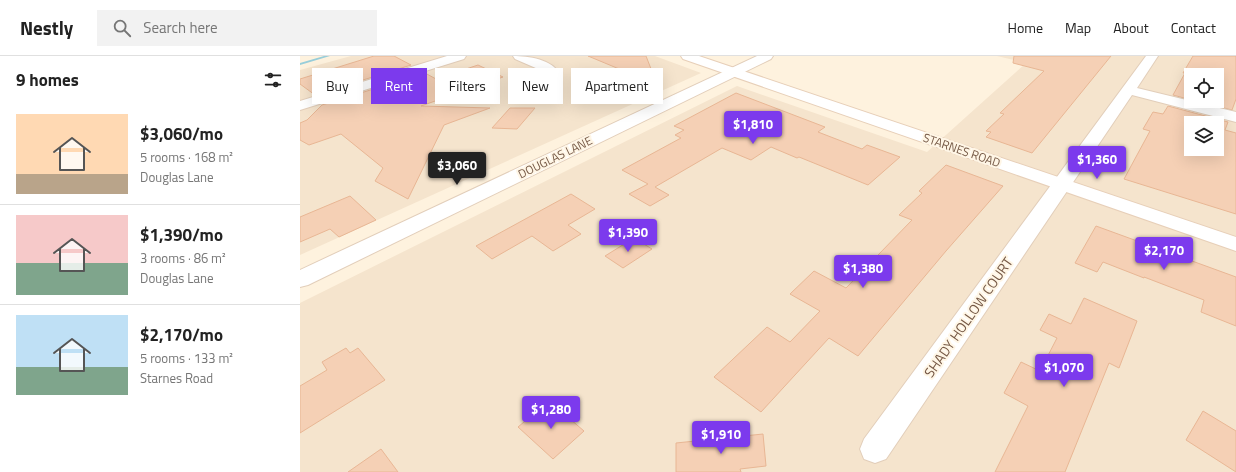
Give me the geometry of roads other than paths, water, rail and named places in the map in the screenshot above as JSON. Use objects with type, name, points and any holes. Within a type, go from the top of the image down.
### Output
[{"type":"street","points":[[300,106],[460,56]]},
{"type":"street","points":[[519,56],[546,68]]},
{"type":"street","name":"STARNES ROAD","points":[[687,56],[1236,244]]},
{"type":"street","name":"DOUGLAS LANE","points":[[300,278],[767,56]]},
{"type":"street","name":"SHADY HOLLOW COURT","points":[[875,449],[1060,184],[1152,56]]},
{"type":"street","points":[[1128,90],[1236,117]]},
{"type":"waterway","points":[[300,64],[328,56]]}]
